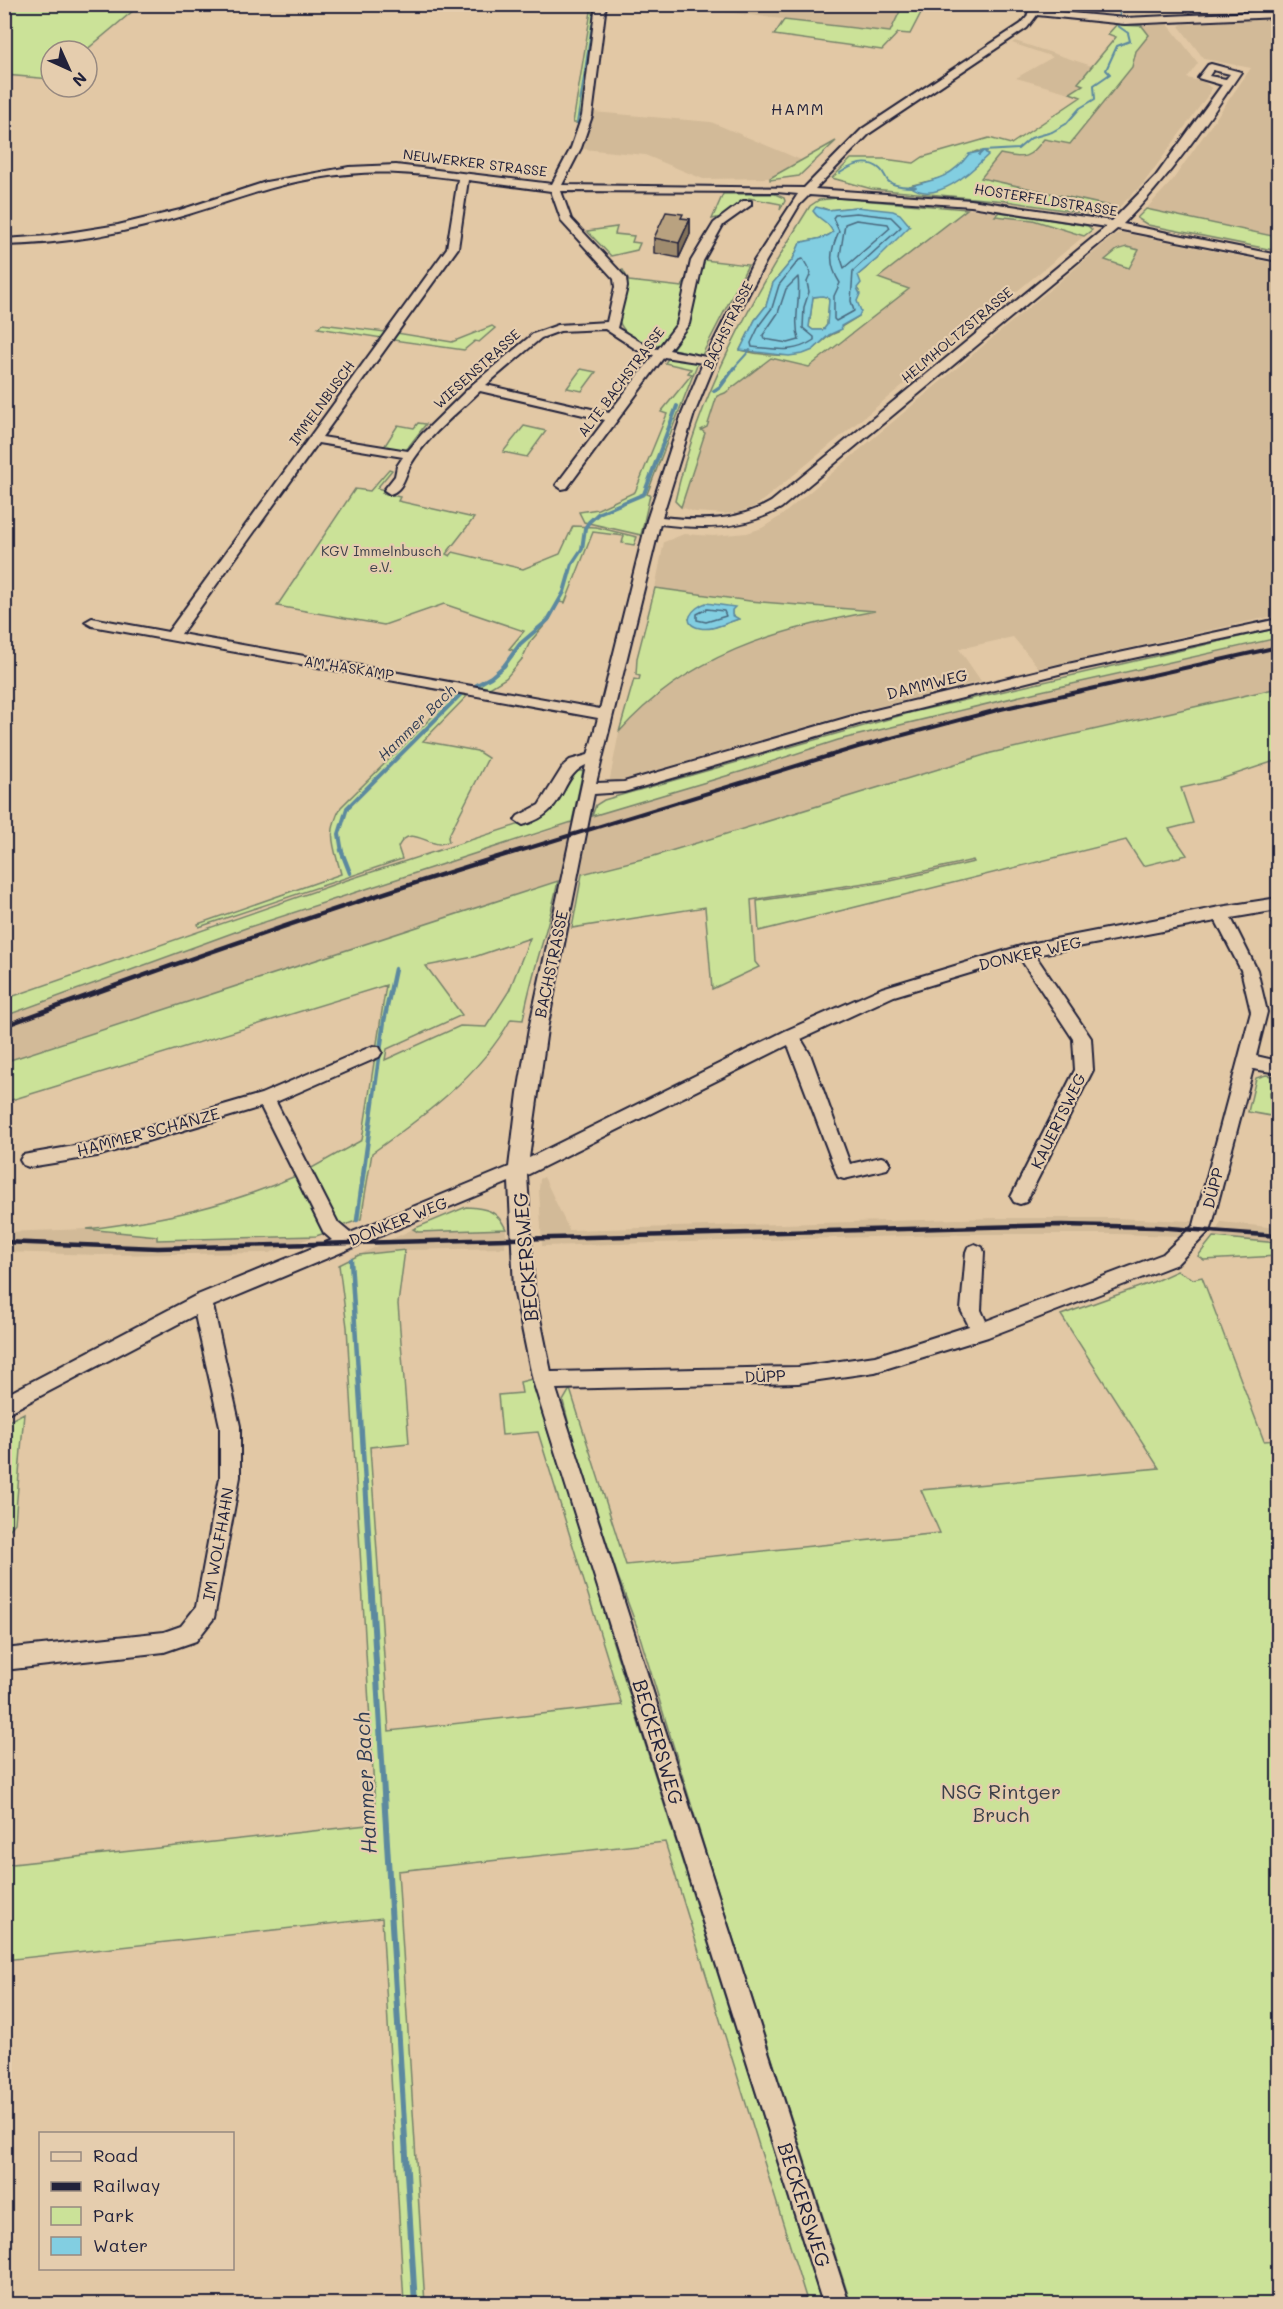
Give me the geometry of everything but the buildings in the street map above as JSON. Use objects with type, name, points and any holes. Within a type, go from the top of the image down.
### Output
[{"type":"street","points":[[601,4],[587,116],[576,148],[555,188],[566,220],[594,253],[614,269],[620,278],[621,287],[611,329],[646,350],[664,351],[709,360]]},
{"type":"street","points":[[1035,8],[1121,21],[1278,14]]},
{"type":"street","name":"BACHSTRASSE","points":[[518,1171],[527,1093],[538,1029],[587,789],[654,520],[688,414],[709,360],[760,261],[796,202],[866,131],[1024,26],[1035,8]]},
{"type":"street","name":"HELMHOLTZSTRASSE","points":[[654,520],[724,524],[747,520],[770,510],[1115,225],[1161,178],[1228,82]]},
{"type":"street","name":"NEUWERKER STRASSE","points":[[4,242],[57,238],[154,219],[270,184],[339,171],[396,168],[555,188],[807,191]]},
{"type":"street","name":"IMMELNBUSCH","points":[[173,635],[452,248],[464,176]]},
{"type":"street","name":"HOSTERFELDSTRASSE","points":[[807,191],[1024,209],[1278,258]]},
{"type":"street","name":"ALTE BACHSTRASSE","points":[[562,485],[683,324],[698,261],[719,224],[747,203]]},
{"type":"street","name":"WIESENSTRASSE","points":[[390,490],[401,477],[403,466],[411,455],[477,387],[537,336],[558,328],[611,325]]},
{"type":"street","points":[[477,387],[613,418]]},
{"type":"street","points":[[314,439],[411,455]]},
{"type":"street","name":"AM HASKAMP","points":[[92,622],[606,715]]},
{"type":"street","name":"DAMMWEG","points":[[587,789],[613,789],[636,784],[863,718],[1063,669],[1278,624]]},
{"type":"street","points":[[523,820],[539,813],[547,806],[571,765],[584,759],[595,759]]},
{"type":"street","name":"DONKER WEG","points":[[4,1406],[202,1302],[518,1171],[791,1036],[888,992],[1024,951],[1278,904]]},
{"type":"street","name":"DÜPP","points":[[543,1381],[798,1375],[875,1364],[981,1331],[1170,1259],[1202,1229],[1248,1061],[1259,1012],[1249,970],[1220,914]]},
{"type":"street","name":"KAUERTSWEG","points":[[1020,1197],[1084,1070],[1082,1038],[1024,951]]},
{"type":"street","points":[[791,1036],[801,1054],[844,1172],[882,1164]]},
{"type":"street","name":"HAMMER SCHANZE","points":[[29,1160],[97,1149],[266,1099],[373,1052]]},
{"type":"street","points":[[1248,1061],[1278,1066]]},
{"type":"street","points":[[266,1099],[331,1228],[348,1242]]},
{"type":"street","name":"BECKERSWEG","points":[[518,1171],[524,1289],[543,1381],[836,2304]]},
{"type":"street","points":[[975,1252],[971,1310],[981,1331]]},
{"type":"street","name":"IM WOLFHAHN","points":[[4,1660],[164,1642],[188,1634],[206,1611],[230,1477],[230,1426],[202,1302]]},
{"type":"shaded area","points":[[659,4],[903,5],[890,32]]},
{"type":"shaded area","points":[[1278,18],[1278,232],[1275,231],[1272,236],[1146,209],[1172,181],[1251,68],[1204,59],[1179,26]]},
{"type":"shaded area","points":[[1168,24],[1198,63],[1187,78],[1204,82],[1211,88],[1211,91],[1143,184],[1118,208],[980,178],[1000,154],[1020,158],[1044,139],[1070,144],[1132,67],[1136,51],[1149,35],[1142,26]]},
{"type":"shaded area","points":[[1015,41],[1092,66],[1078,82],[1084,85],[1070,93],[1016,78],[1053,57],[1012,43]]},
{"type":"shaded area","points":[[593,112],[711,122],[801,160],[770,178],[703,179],[645,155],[583,149]]},
{"type":"shaded area","points":[[967,209],[999,212],[996,216],[1033,220],[1084,236],[756,506],[737,513],[725,514],[695,512],[681,507],[705,434],[700,430],[707,427],[717,396],[725,393],[771,358],[909,289],[877,278]]},
{"type":"shaded area","points":[[1123,233],[1278,264],[1278,547],[1274,552],[1278,557],[1278,615],[1039,668],[1013,637],[959,649],[981,681],[857,712],[609,784],[619,732],[649,702],[686,673],[738,648],[785,630],[872,611],[750,601],[655,588],[664,542],[684,534],[713,536],[747,533],[762,528],[781,516],[1116,234]]},
{"type":"shaded area","points":[[1278,638],[1278,688],[991,753],[654,856],[601,868],[5,1062],[5,1016],[186,949],[350,893],[552,830],[551,828],[838,740],[1041,691]]},
{"type":"shaded area","points":[[544,1177],[569,1230],[995,1218],[1193,1221],[1182,1236],[979,1234],[542,1246],[539,1189],[540,1179]]},
{"type":"shaded area","points":[[1221,1222],[1278,1228],[1278,1243],[1213,1237]]},
{"type":"shaded area","points":[[87,1229],[157,1236],[157,1240],[316,1236],[269,1253],[98,1255],[5,1252],[5,1232]]},
{"type":"shaded area","points":[[413,1229],[418,1232],[506,1229],[505,1248],[405,1250],[359,1255]]},
{"type":"green space","points":[[5,4],[140,5],[99,39],[39,39],[39,78],[5,75]]},
{"type":"green space","points":[[592,5],[598,5],[581,123],[573,123]]},
{"type":"green space","points":[[903,5],[925,5],[910,34],[898,33],[882,50],[774,35],[784,20],[890,32]]},
{"type":"green space","points":[[1118,23],[1123,23],[1122,25],[1142,26],[1149,35],[1136,51],[1132,67],[1070,144],[1044,139],[1026,156],[1000,154],[981,178],[1118,208],[1112,212],[1096,215],[1006,201],[872,189],[832,178],[851,159],[884,159],[914,163],[923,157],[989,138],[1011,144],[1081,97],[1070,93],[1083,85],[1078,83],[1116,37],[1108,34]],"holes":[[[973,152],[986,152],[931,191],[910,186],[951,173],[959,168]]]},
{"type":"green space","points":[[836,141],[799,176],[770,180],[770,178]]},
{"type":"green space","points":[[723,194],[775,194],[784,198],[785,201],[780,210],[781,204],[749,198],[722,217],[712,219]]},
{"type":"green space","points":[[837,198],[967,209],[878,278],[909,289],[809,367],[771,358],[725,393],[717,396],[707,427],[701,430],[705,433],[681,507],[675,501],[685,461],[713,385],[768,276],[810,206],[819,200]],"holes":[[[856,207],[877,259],[858,275],[856,288],[859,291],[857,301],[859,316],[815,348],[808,352],[789,355],[768,355],[740,350],[755,320],[766,306],[773,283],[793,259],[800,243],[822,238],[833,232],[823,208],[828,210]]]},
{"type":"green space","points":[[1146,209],[1272,236],[1275,231],[1278,232],[1278,251],[1148,225],[1137,218]]},
{"type":"green space","points":[[999,212],[1088,226],[1092,230],[1084,236],[1033,220],[995,216]]},
{"type":"green space","points":[[617,227],[615,234],[634,236],[632,242],[640,243],[637,250],[611,256],[587,231]]},
{"type":"green space","points":[[1127,247],[1139,250],[1129,268],[1105,260],[1117,250]]},
{"type":"green space","points":[[704,260],[748,265],[702,355],[672,349],[690,318]]},
{"type":"green space","points":[[691,266],[675,327],[663,344],[649,345],[625,331],[618,314],[618,272],[623,270],[629,281],[682,287]]},
{"type":"green space","points":[[822,296],[829,300],[827,325],[823,330],[813,330],[809,327],[813,297]]},
{"type":"green space","points":[[322,324],[386,332],[382,338],[318,328]]},
{"type":"green space","points":[[492,326],[495,328],[479,342],[475,341],[464,350],[393,340],[397,333],[452,342]]},
{"type":"green space","points":[[669,357],[698,362],[647,494],[650,495],[641,535],[584,522],[579,512],[598,509],[635,492],[667,414],[661,412],[692,374],[688,373],[691,369],[665,363]]},
{"type":"green space","points":[[581,369],[596,372],[582,391],[567,388]]},
{"type":"green space","points":[[418,423],[426,424],[406,450],[384,447],[398,425],[414,428]]},
{"type":"green space","points":[[524,426],[546,431],[527,457],[503,452]]},
{"type":"green space","name":"KGV Immelnbusch e.V.","points":[[389,469],[392,470],[377,488],[384,490],[382,493],[400,497],[398,501],[474,518],[446,554],[450,556],[453,552],[523,569],[560,554],[573,526],[596,527],[637,537],[634,545],[622,543],[624,536],[593,532],[565,603],[559,602],[550,619],[530,642],[522,659],[506,678],[488,689],[474,686],[497,672],[515,651],[509,649],[524,631],[444,604],[384,625],[277,606],[355,489],[370,491]]},
{"type":"green space","points":[[655,588],[750,601],[875,611],[803,627],[736,649],[674,683],[646,705],[619,732],[634,679],[639,680],[640,676],[636,675],[637,658]],"holes":[[[732,610],[732,616],[738,619],[712,628],[700,627],[689,619]]]},
{"type":"green space","points":[[1278,628],[1278,638],[1041,691],[838,740],[592,816],[596,805],[604,800],[913,712]]},
{"type":"green space","points":[[1278,688],[1278,760],[1218,780],[1181,788],[1193,823],[1169,829],[1187,855],[1143,866],[1126,840],[759,931],[757,901],[886,882],[974,862],[973,860],[885,880],[751,900],[755,962],[759,967],[712,989],[705,907],[572,928],[582,874],[654,856],[991,753]]},
{"type":"green space","points":[[455,694],[467,696],[423,741],[477,751],[488,758],[448,837],[449,842],[439,844],[417,837],[407,837],[398,847],[402,859],[199,927],[198,924],[341,874],[334,848],[333,833],[336,816],[341,807]]},
{"type":"green space","points":[[578,771],[583,771],[572,822],[246,928],[5,1016],[5,999],[344,881],[542,817],[548,813],[568,781]]},
{"type":"green space","points":[[558,881],[523,1020],[511,1019],[498,1040],[467,1077],[449,1094],[372,1153],[361,1219],[337,1228],[308,1170],[362,1140],[386,985],[5,1102],[4,1062]],"holes":[[[530,938],[509,991],[486,1027],[460,1026],[385,1060],[387,1049],[462,1015],[426,966],[474,957]]]},
{"type":"green space","points":[[1266,1075],[1278,1077],[1278,1093],[1270,1092],[1271,1116],[1248,1112],[1256,1078]]},
{"type":"green space","points":[[298,1175],[325,1233],[316,1236],[157,1240],[157,1236],[87,1229],[195,1210],[246,1195]]},
{"type":"green space","points":[[466,1207],[490,1211],[499,1218],[506,1229],[418,1232],[413,1229]]},
{"type":"green space","points":[[1213,1237],[1278,1243],[1278,1256],[1204,1260],[1198,1256]]},
{"type":"green space","points":[[405,1250],[398,1304],[409,1443],[370,1447],[389,1731],[622,1705],[538,1432],[502,1435],[498,1395],[522,1393],[520,1382],[532,1379],[822,2304],[808,2304],[665,1842],[398,1871],[425,2304],[404,2304],[382,1918],[5,1960],[4,1865],[376,1824],[347,1327],[339,1265],[359,1255]]},
{"type":"green space","name":"NSG Rintger Bruch","points":[[1177,1271],[1193,1279],[1202,1277],[1264,1441],[1278,1440],[1278,2304],[851,2304],[710,1866],[637,1627],[617,1574],[570,1429],[563,1401],[570,1389],[626,1565],[940,1533],[921,1490],[1159,1468],[1061,1315]]},
{"type":"green space","points":[[24,1413],[15,1523],[5,1535],[5,1423]]},
{"type":"water","points":[[984,151],[988,155],[952,184],[930,192],[920,191],[910,186],[950,173],[969,154]]},
{"type":"water","points":[[816,207],[828,210],[856,207],[893,211],[900,214],[910,226],[858,275],[861,283],[857,288],[860,294],[857,301],[861,311],[859,316],[841,326],[842,329],[829,335],[813,350],[803,354],[789,356],[740,350],[755,320],[766,306],[773,283],[793,259],[800,243],[822,238],[833,232],[828,224],[813,211]],"holes":[[[813,297],[827,297],[829,300],[827,325],[823,330],[813,330],[809,327]]]},
{"type":"water","points":[[706,603],[735,607],[732,615],[739,619],[705,629],[694,626],[690,623],[690,616]]},
{"type":"waterway","points":[[593,20],[595,4]]},
{"type":"waterway","name":"Hammer Bach","points":[[979,155],[983,151],[1018,149],[1031,138],[1052,132],[1066,124],[1080,108],[1095,99],[1094,85],[1110,74],[1106,70],[1117,46],[1130,41],[1128,33],[1118,26],[1121,18],[1117,4]]},
{"type":"waterway","points":[[577,123],[592,25]]},
{"type":"waterway","name":"Hammer Bach","points":[[840,173],[849,167],[865,163],[881,170],[891,183],[916,187]]},
{"type":"waterway","name":"Hammer Bach","points":[[733,369],[750,350]]},
{"type":"waterway","name":"Hammer Bach","points":[[714,391],[720,387],[734,368]]},
{"type":"waterway","name":"Hammer Bach","points":[[342,852],[339,834],[347,808],[461,694],[491,677],[504,666],[520,644],[548,620],[564,592],[572,564],[582,549],[585,528],[589,522],[599,513],[644,494],[677,406]]},
{"type":"waterway","name":"Hammer Bach","points":[[341,850],[350,873]]},
{"type":"waterway","name":"Hammer Bach","points":[[357,1220],[384,1021],[395,969]]},
{"type":"waterway","name":"Hammer Bach","points":[[351,1260],[365,1483]]},
{"type":"waterway","name":"Hammer Bach","points":[[365,1481],[415,2304]]},
{"type":"railway","points":[[516,852],[858,747],[1001,709],[1278,647]]},
{"type":"railway","points":[[4,1026],[261,934],[521,850]]},
{"type":"railway","points":[[4,1242],[158,1248],[1062,1225],[1156,1227],[1278,1236]]},
{"type":"district","name":"HAMM","points":[[798,109]]}]
